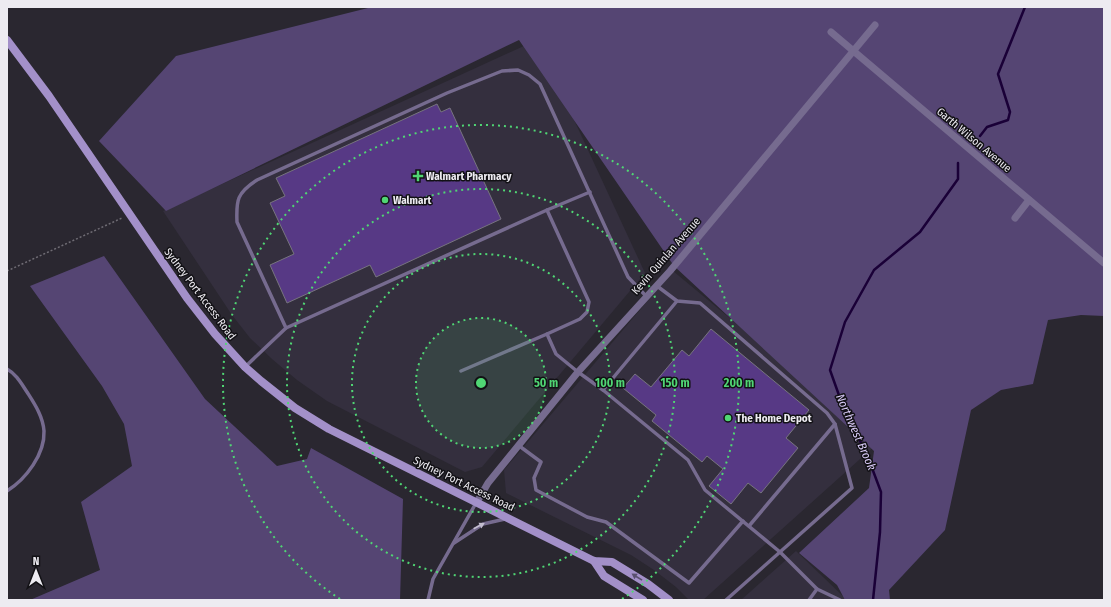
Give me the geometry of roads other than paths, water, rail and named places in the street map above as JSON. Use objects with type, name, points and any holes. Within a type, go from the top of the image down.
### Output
[{"type":"main road","name":"Sydney Port Access Road","points":[[7,40],[40,84],[201,316],[245,367],[295,408],[329,429],[594,561],[612,562],[648,584],[669,600]]},
{"type":"main road","name":"Sydney Port Access Road","points":[[594,561],[604,576],[643,600]]},
{"type":"street","name":"Kevin Quinlan Avenue","points":[[477,502],[488,482],[578,372],[670,271],[874,25]]},
{"type":"street","name":"Garth Wilson Avenue","points":[[831,32],[1104,263]]},
{"type":"street","points":[[1015,218],[1029,200]]},
{"type":"lane","points":[[286,328],[237,222],[236,206],[240,194],[257,180],[447,93],[502,71],[518,70],[529,75],[540,84],[628,277],[646,296]]},
{"type":"lane","points":[[245,367],[286,328],[590,192]]},
{"type":"lane","points":[[461,371],[547,334],[580,318],[587,312],[588,302],[547,210]]},
{"type":"lane","points":[[656,285],[677,301],[700,303],[826,413],[834,424],[852,488],[726,600]]},
{"type":"lane","points":[[603,390],[677,301]]},
{"type":"lane","points":[[547,334],[556,354],[603,390],[688,460],[705,490],[780,552],[817,589],[840,600]]},
{"type":"lane","points":[[7,368],[14,373],[38,408],[44,430],[42,445],[34,465],[23,479],[7,492]]},
{"type":"lane","points":[[749,526],[834,424]]},
{"type":"lane","points":[[518,446],[540,462],[534,478],[536,490],[586,516],[606,522],[689,583],[743,521]]},
{"type":"lane","points":[[428,600],[433,579],[477,502]]},
{"type":"lane","points":[[453,544],[483,524],[508,518]]},
{"type":"lane","points":[[809,600],[817,589]]},
{"type":"waterway","name":"Northwest Brook","points":[[980,136],[987,127],[1008,120],[1010,112],[998,74],[1025,7]]},
{"type":"waterway","name":"Northwest Brook","points":[[873,600],[880,532],[881,492],[866,452],[846,415],[830,370],[845,322],[874,270],[920,232],[958,179],[958,163]]},
{"type":"place","name":"Walmart Pharmacy","points":[[418,176]]},
{"type":"place","name":"Walmart","points":[[385,200]]},
{"type":"place","name":"The Home Depot","points":[[728,418]]}]
